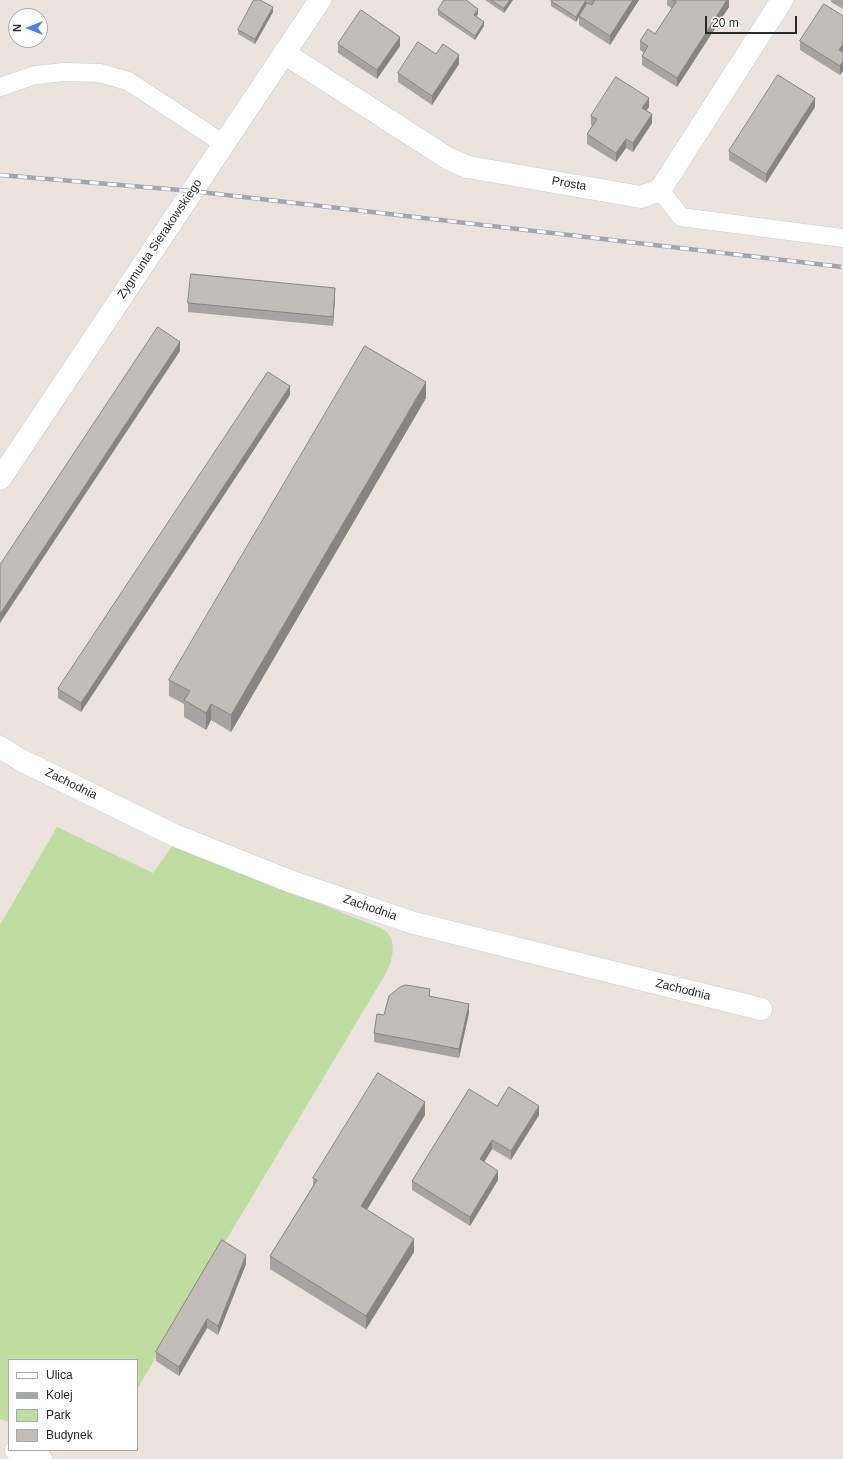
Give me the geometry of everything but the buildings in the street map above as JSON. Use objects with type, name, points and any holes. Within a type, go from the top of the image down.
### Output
[{"type":"street","name":"Zygmunta Sierakowskiego","points":[[0,479],[320,0]]},
{"type":"street","points":[[660,190],[782,0]]},
{"type":"street","name":"Prosta","points":[[284,54],[450,159],[468,167],[642,196],[660,190]]},
{"type":"street","name":"Zachodnia","points":[[0,747],[21,760],[174,835],[292,882],[414,923],[761,1009]]},
{"type":"street","points":[[19,1451],[41,1459]]},
{"type":"lane","points":[[0,87],[35,75],[65,72],[100,73],[128,81],[224,144]]},
{"type":"lane","points":[[660,190],[681,217],[843,238]]},
{"type":"green space","points":[[57,827],[153,873],[173,845],[383,929],[391,938],[393,950],[391,962],[386,973],[138,1387],[138,1359],[8,1359],[8,1422],[0,1419],[0,925]]},
{"type":"railway","points":[[0,175],[192,191],[843,267]]}]
